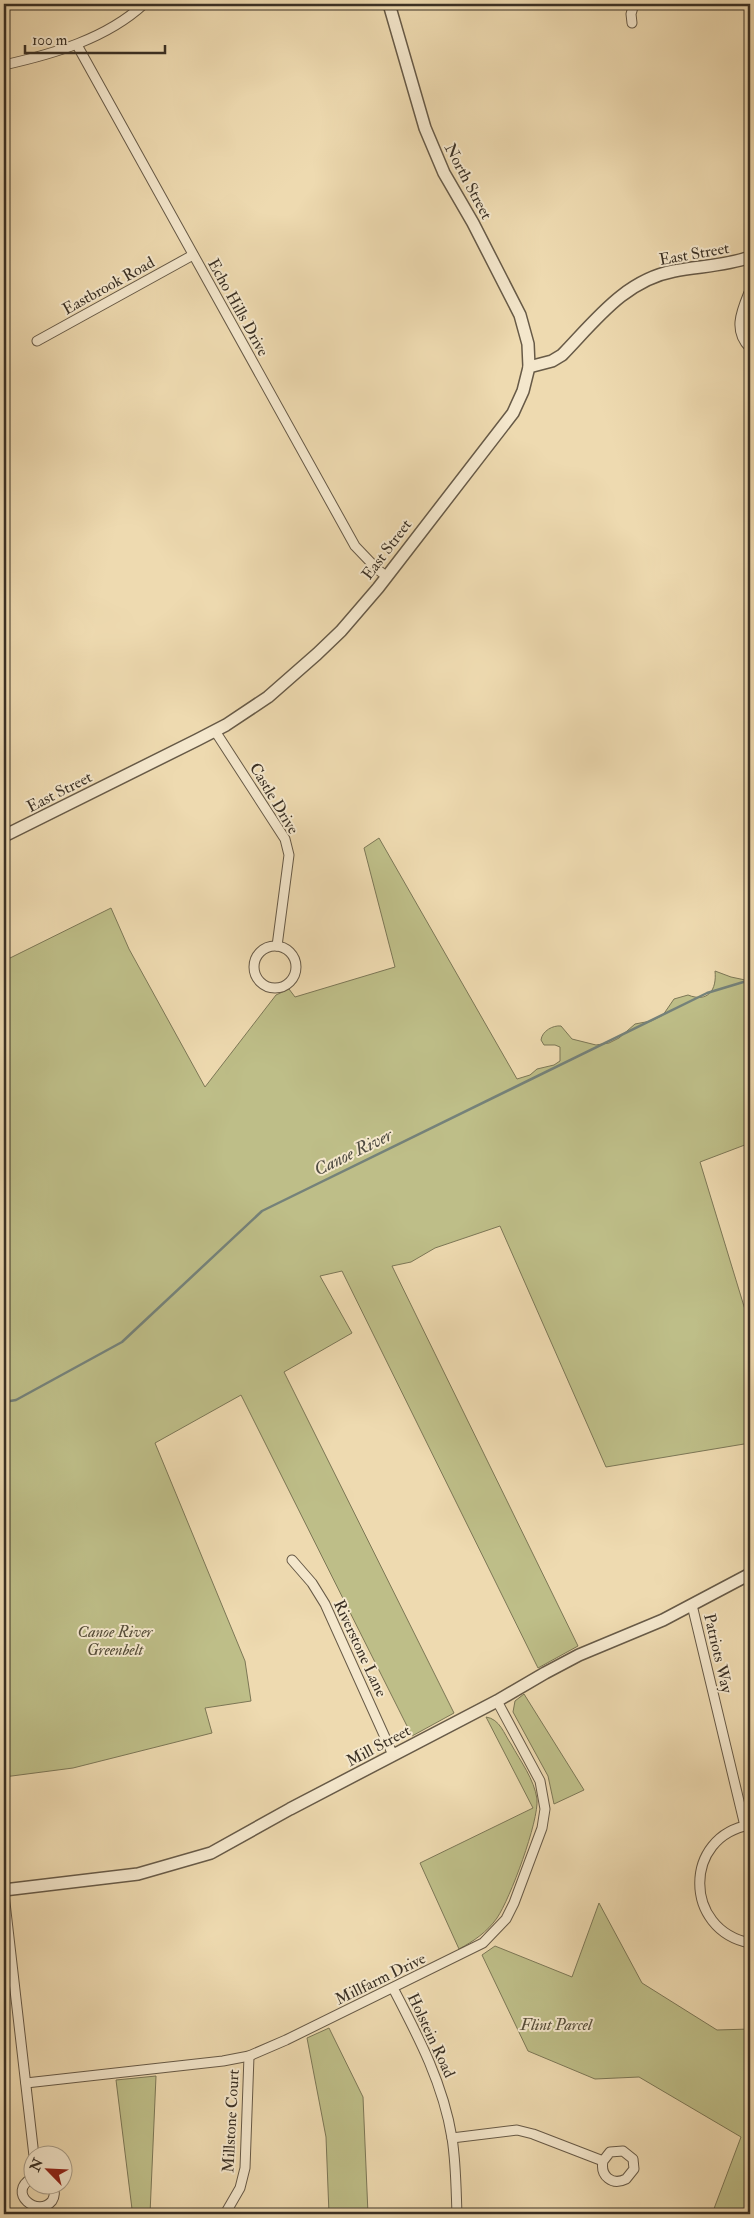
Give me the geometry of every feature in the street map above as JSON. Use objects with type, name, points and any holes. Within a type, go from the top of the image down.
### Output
[{"type":"street","points":[[4,65],[76,45],[118,23],[144,4]]},
{"type":"street","name":"North Street","points":[[389,4],[425,128],[444,174],[473,223],[520,315],[528,344],[529,367]]},
{"type":"street","points":[[632,23],[631,14],[634,4]]},
{"type":"street","name":"Echo Hills Drive","points":[[76,45],[355,546],[371,564],[386,576]]},
{"type":"street","name":"Eastbrook Road","points":[[37,342],[193,255]]},
{"type":"street","name":"East Street","points":[[4,836],[53,813],[89,792],[122,779],[215,731],[268,697],[317,654],[359,611],[513,413],[523,391],[529,367],[552,361],[562,355],[617,299],[647,279],[675,270],[724,265],[750,257]]},
{"type":"street","points":[[750,290],[739,321],[746,343],[750,348]]},
{"type":"street","name":"Castle Drive","points":[[215,731],[286,838],[289,855],[277,946]]},
{"type":"street","points":[[277,946],[283,948],[293,957],[296,970],[290,982],[285,986],[272,988],[260,982],[256,976],[255,962],[263,950],[277,946]]},
{"type":"street","name":"Riverstone Lane","points":[[292,1560],[312,1583],[325,1604],[393,1755]]},
{"type":"street","name":"Mill Street","points":[[4,1890],[138,1874],[211,1854],[290,1809],[497,1701],[579,1655],[663,1620],[750,1574]]},
{"type":"street","name":"Patriots Way","points":[[692,1604],[747,1825],[727,1834],[712,1847],[703,1864],[699,1883],[702,1902],[711,1920],[725,1933],[750,1943]]},
{"type":"street","name":"Millfarm Drive","points":[[26,2083],[223,2061],[249,2056],[484,1943],[506,1919],[514,1903],[536,1846],[545,1809],[543,1790],[535,1771],[497,1701]]},
{"type":"street","points":[[4,1894],[33,2146]]},
{"type":"street","name":"Holstein Road","points":[[393,1988],[433,2069],[452,2138],[457,2214]]},
{"type":"street","name":"Millstone Court","points":[[225,2214],[240,2188],[246,2168],[249,2056]]},
{"type":"street","points":[[452,2138],[517,2130],[533,2134],[603,2161]]},
{"type":"street","points":[[23,2196],[25,2202],[33,2208],[43,2208],[51,2202],[53,2196]]},
{"type":"green space","name":"Canoe River Greenbelt","points":[[379,838],[517,1079],[530,1075],[537,1069],[554,1065],[560,1061],[560,1047],[544,1045],[541,1040],[543,1034],[551,1028],[561,1026],[572,1039],[596,1045],[609,1043],[619,1038],[635,1024],[651,1021],[663,1015],[674,999],[688,995],[695,997],[706,996],[713,989],[715,971],[750,981],[750,1143],[700,1162],[750,1326],[750,1443],[606,1467],[500,1226],[435,1248],[411,1262],[392,1266],[578,1646],[538,1668],[342,1271],[320,1276],[352,1333],[284,1372],[454,1713],[412,1736],[241,1395],[155,1443],[245,1661],[251,1701],[205,1708],[212,1733],[73,1768],[4,1777],[4,961],[111,908],[129,949],[205,1087],[276,995],[289,989],[295,997],[395,967],[364,848]]},
{"type":"green space","points":[[524,1694],[584,1790],[554,1804],[548,1776],[513,1712],[515,1701]]},
{"type":"green space","points":[[486,1717],[491,1718],[498,1724],[527,1771],[537,1799],[536,1810],[523,1860],[503,1908],[485,1932],[459,1949],[420,1863],[533,1808]]},
{"type":"green space","name":"Flint Parcel","points":[[599,1903],[642,1983],[717,2030],[750,2029],[750,2214],[712,2214],[741,2137],[639,2077],[595,2079],[528,2051],[482,1955],[495,1946],[572,1977]]},
{"type":"green space","points":[[329,2028],[363,2097],[368,2214],[329,2214],[326,2137],[307,2038]]},
{"type":"green space","points":[[156,2076],[150,2214],[128,2214],[132,2209],[116,2080]]},
{"type":"waterway","name":"Canoe River","points":[[4,1402],[16,1400],[122,1342],[262,1211],[707,993],[750,980]]}]
